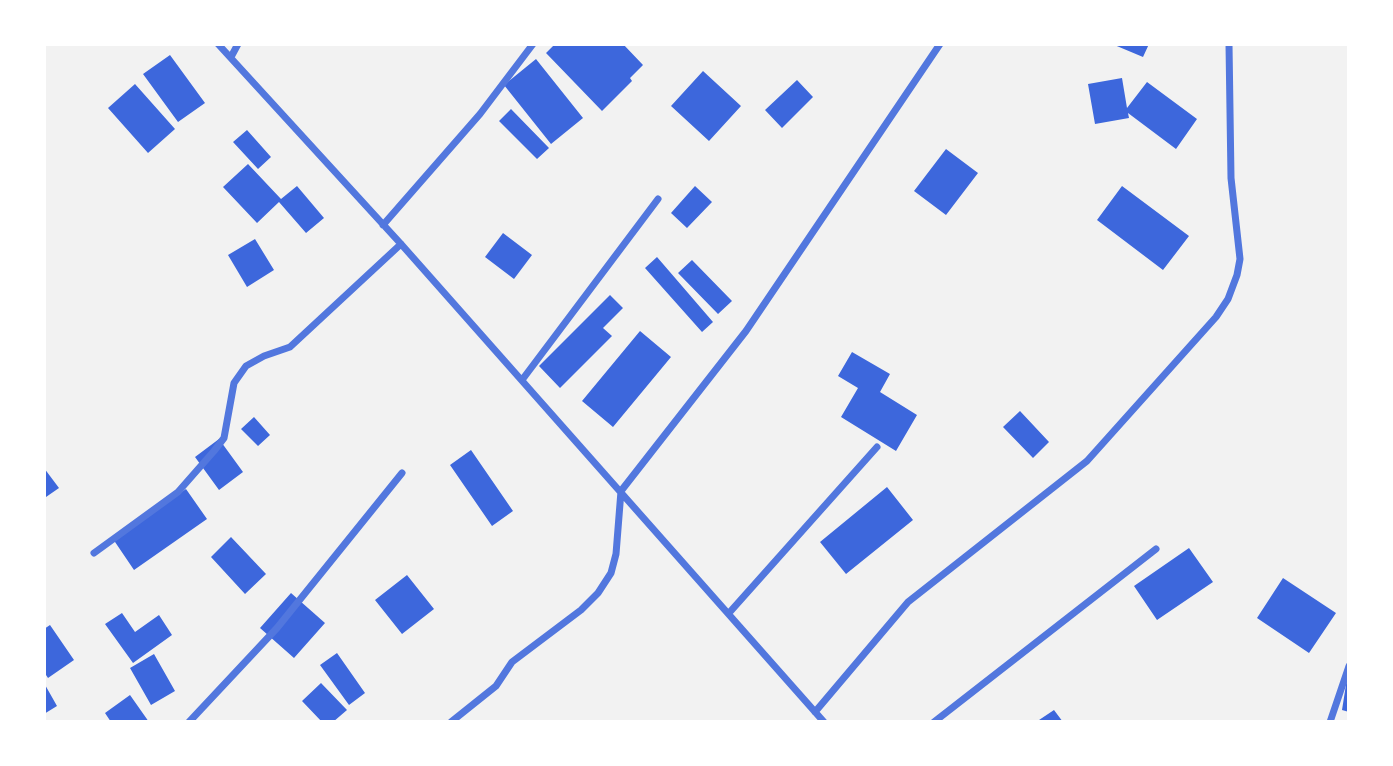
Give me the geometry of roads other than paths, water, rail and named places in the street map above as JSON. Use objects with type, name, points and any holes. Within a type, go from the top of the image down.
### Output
[{"type":"street","points":[[218,44],[401,244],[824,722]]},
{"type":"street","points":[[231,57],[239,44]]},
{"type":"street","points":[[383,225],[480,114],[533,44]]},
{"type":"street","points":[[451,722],[496,685],[512,662],[581,610],[598,593],[611,573],[616,554],[621,491],[746,331],[940,44]]},
{"type":"street","points":[[815,712],[908,602],[1087,461],[1216,317],[1228,299],[1240,259],[1231,178],[1229,44]]},
{"type":"street","points":[[522,380],[659,198]]},
{"type":"street","points":[[94,554],[177,492],[214,451],[224,438],[233,383],[246,366],[290,347],[401,244]]},
{"type":"street","points":[[729,613],[877,447]]},
{"type":"street","points":[[189,722],[277,628],[402,473]]},
{"type":"street","points":[[934,722],[1156,549]]},
{"type":"street","points":[[1330,722],[1349,666]]}]
